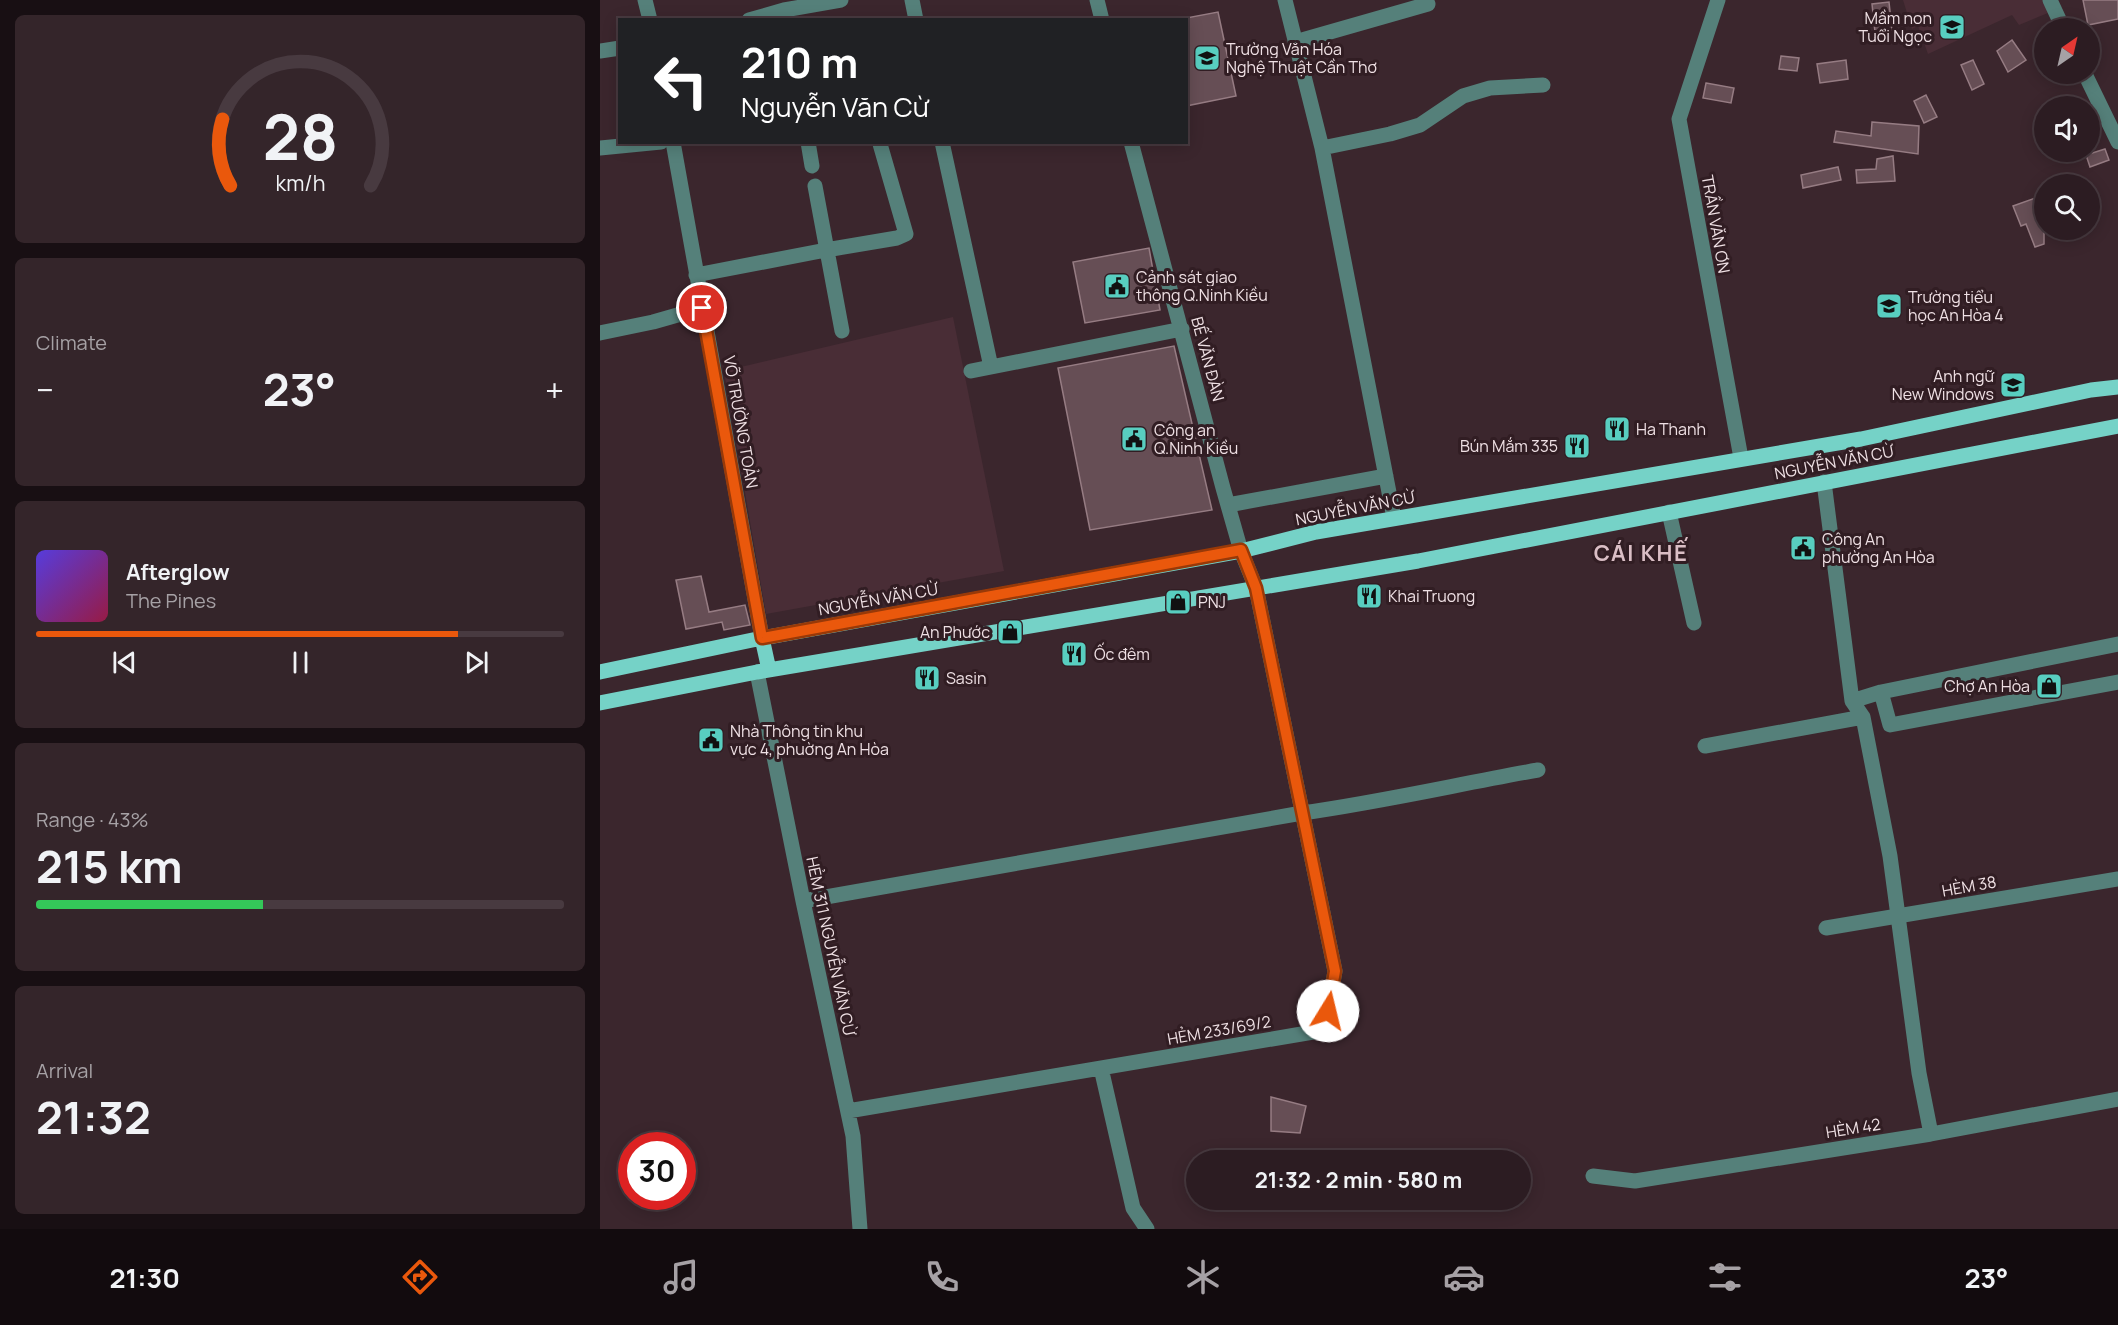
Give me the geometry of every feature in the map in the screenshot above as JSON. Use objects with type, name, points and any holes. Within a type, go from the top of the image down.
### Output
[{"type":"main road","name":"NGUYỄN VĂN CỪ","points":[[600,672],[762,638],[1241,550],[1316,532],[1862,439],[2091,390],[2118,387]]},
{"type":"main road","name":"NGUYỄN VĂN CỪ","points":[[600,703],[763,671],[1418,561],[2118,426]]},
{"type":"main road","points":[[762,638],[763,671]]},
{"type":"street","points":[[645,0],[650,18]]},
{"type":"street","points":[[756,18],[784,10],[842,0]]},
{"type":"street","points":[[912,0],[916,18]]},
{"type":"street","points":[[1097,0],[1102,18]]},
{"type":"street","points":[[1285,0],[1322,148],[1394,518]]},
{"type":"street","name":"TRẦN VĂN ƠN","points":[[1718,0],[1679,119],[1741,458]]},
{"type":"street","points":[[2050,0],[2058,18]]},
{"type":"street","points":[[1295,42],[1428,4]]},
{"type":"street","points":[[600,51],[618,48]]},
{"type":"street","points":[[2090,84],[2118,142]]},
{"type":"street","points":[[1322,148],[1390,134],[1420,124],[1463,96],[1490,88],[1543,85]]},
{"type":"street","points":[[600,148],[641,144]]},
{"type":"street","name":"VÕ TRƯỜNG TOẢN","points":[[673,144],[762,638]]},
{"type":"street","points":[[808,144],[812,166]]},
{"type":"street","points":[[696,275],[826,249],[897,238],[906,234],[880,144]]},
{"type":"street","points":[[942,144],[991,367]]},
{"type":"street","name":"BẾ VĂN ĐÀN","points":[[1132,144],[1241,550]]},
{"type":"street","points":[[816,186],[842,331]]},
{"type":"street","points":[[600,333],[664,320],[702,308]]},
{"type":"street","points":[[971,371],[1182,329]]},
{"type":"street","points":[[1228,505],[1386,476]]},
{"type":"street","points":[[1824,482],[1852,701],[1863,717],[1890,856],[1919,1073],[1931,1134]]},
{"type":"street","points":[[1669,512],[1694,623]]},
{"type":"street","name":"HẺM 233/69/2","points":[[848,1111],[1325,1030],[1335,971],[1256,588],[1241,550]]},
{"type":"street","points":[[1852,701],[1881,692],[2118,644]]},
{"type":"street","name":"HẺM 311 NGUYỄN VĂN CỪ","points":[[763,671],[803,901],[853,1136],[860,1229]]},
{"type":"street","points":[[1881,692],[1890,725],[2118,682]]},
{"type":"street","points":[[1705,746],[1863,717]]},
{"type":"street","points":[[803,901],[1302,813],[1366,804],[1538,770]]},
{"type":"street","name":"HÈM 38","points":[[1826,928],[2118,879]]},
{"type":"street","points":[[1101,1068],[1133,1209],[1147,1229]]},
{"type":"street","name":"HÈM 42","points":[[1593,1176],[1635,1181],[1931,1134],[2118,1099]]},
{"type":"shaded area","name":"Mầm non Tuổi Ngọc","points":[[1903,0],[2044,0],[2048,13],[2019,25],[2012,15],[1928,54],[1918,26],[1912,29]]},
{"type":"shaded area","points":[[953,317],[1004,571],[766,614],[724,371]]},
{"type":"building","points":[[2083,0],[2118,0],[2118,19],[2100,23],[2100,18],[2087,18]]},
{"type":"building","points":[[1889,2],[1892,30],[1875,32],[1872,4]]},
{"type":"building","name":"Trường Văn Hóa Nghệ Thuật Cần Thơ","points":[[1218,12],[1236,96],[1188,106],[1188,18],[1186,18]]},
{"type":"building","points":[[2012,40],[2026,60],[2008,72],[1997,51]]},
{"type":"building","points":[[1781,56],[1799,58],[1797,71],[1779,69]]},
{"type":"building","points":[[1846,60],[1848,79],[1820,83],[1817,64]]},
{"type":"building","points":[[1973,60],[1984,84],[1972,90],[1961,65]]},
{"type":"building","points":[[1706,83],[1734,88],[1731,103],[1703,98]]},
{"type":"building","points":[[1926,95],[1937,117],[1924,123],[1914,101]]},
{"type":"building","points":[[1872,122],[1919,126],[1918,154],[1834,142],[1836,131],[1871,136]]},
{"type":"building","points":[[2105,149],[2109,160],[2090,167],[2088,162],[2100,162],[2100,151]]},
{"type":"building","points":[[1893,156],[1895,181],[1857,183],[1856,170],[1876,169],[1877,159]]},
{"type":"building","points":[[1838,167],[1841,180],[1803,188],[1801,175]]},
{"type":"building","points":[[2034,199],[2034,240],[2044,240],[2044,244],[2035,247],[2026,224],[2021,226],[2013,206]]},
{"type":"building","name":"Cảnh sát giao thông Q.Ninh Kiều","points":[[1149,248],[1160,310],[1085,323],[1073,262]]},
{"type":"building","name":"Công an Q.Ninh Kiều","points":[[1174,346],[1212,510],[1090,530],[1058,368]]},
{"type":"building","points":[[701,576],[709,612],[745,605],[750,625],[724,630],[722,622],[686,629],[676,580]]},
{"type":"building","points":[[1271,1097],[1306,1106],[1300,1133],[1271,1131]]},
{"type":"place","name":"Mầm non Tuổi Ngọc","points":[[1952,27]]},
{"type":"place","name":"Trường Văn Hóa Nghệ Thuật Cần Thơ","points":[[1207,58]]},
{"type":"place","name":"Cảnh sát giao thông Q.Ninh Kiều","points":[[1117,286]]},
{"type":"place","name":"Trường tiểu học An Hòa 4","points":[[1889,306]]},
{"type":"place","name":"Anh ngữ New Windows","points":[[2013,385]]},
{"type":"place","name":"Ha Thanh","points":[[1617,429]]},
{"type":"place","name":"Công an Q.Ninh Kiều","points":[[1134,439]]},
{"type":"place","name":"Bún Mắm 335","points":[[1577,446]]},
{"type":"place","name":"Công An phường An Hòa","points":[[1803,548]]},
{"type":"place","name":"Khai Truong","points":[[1369,596]]},
{"type":"place","name":"PNJ","points":[[1178,602]]},
{"type":"place","name":"An Phước","points":[[1010,632]]},
{"type":"place","name":"Ốc đêm","points":[[1074,654]]},
{"type":"place","name":"Sasin","points":[[927,678]]},
{"type":"place","name":"Chợ An Hòa","points":[[2049,686]]},
{"type":"place","name":"Nhà Thông tin khu vực 4, phuờng An Hòa","points":[[711,740]]},
{"type":"district","name":"CÁI KHẾ","points":[[1641,553]]},
{"type":"route","points":[[702,308],[762,638],[1241,550],[1256,588],[1335,971],[1328,1011]]}]
